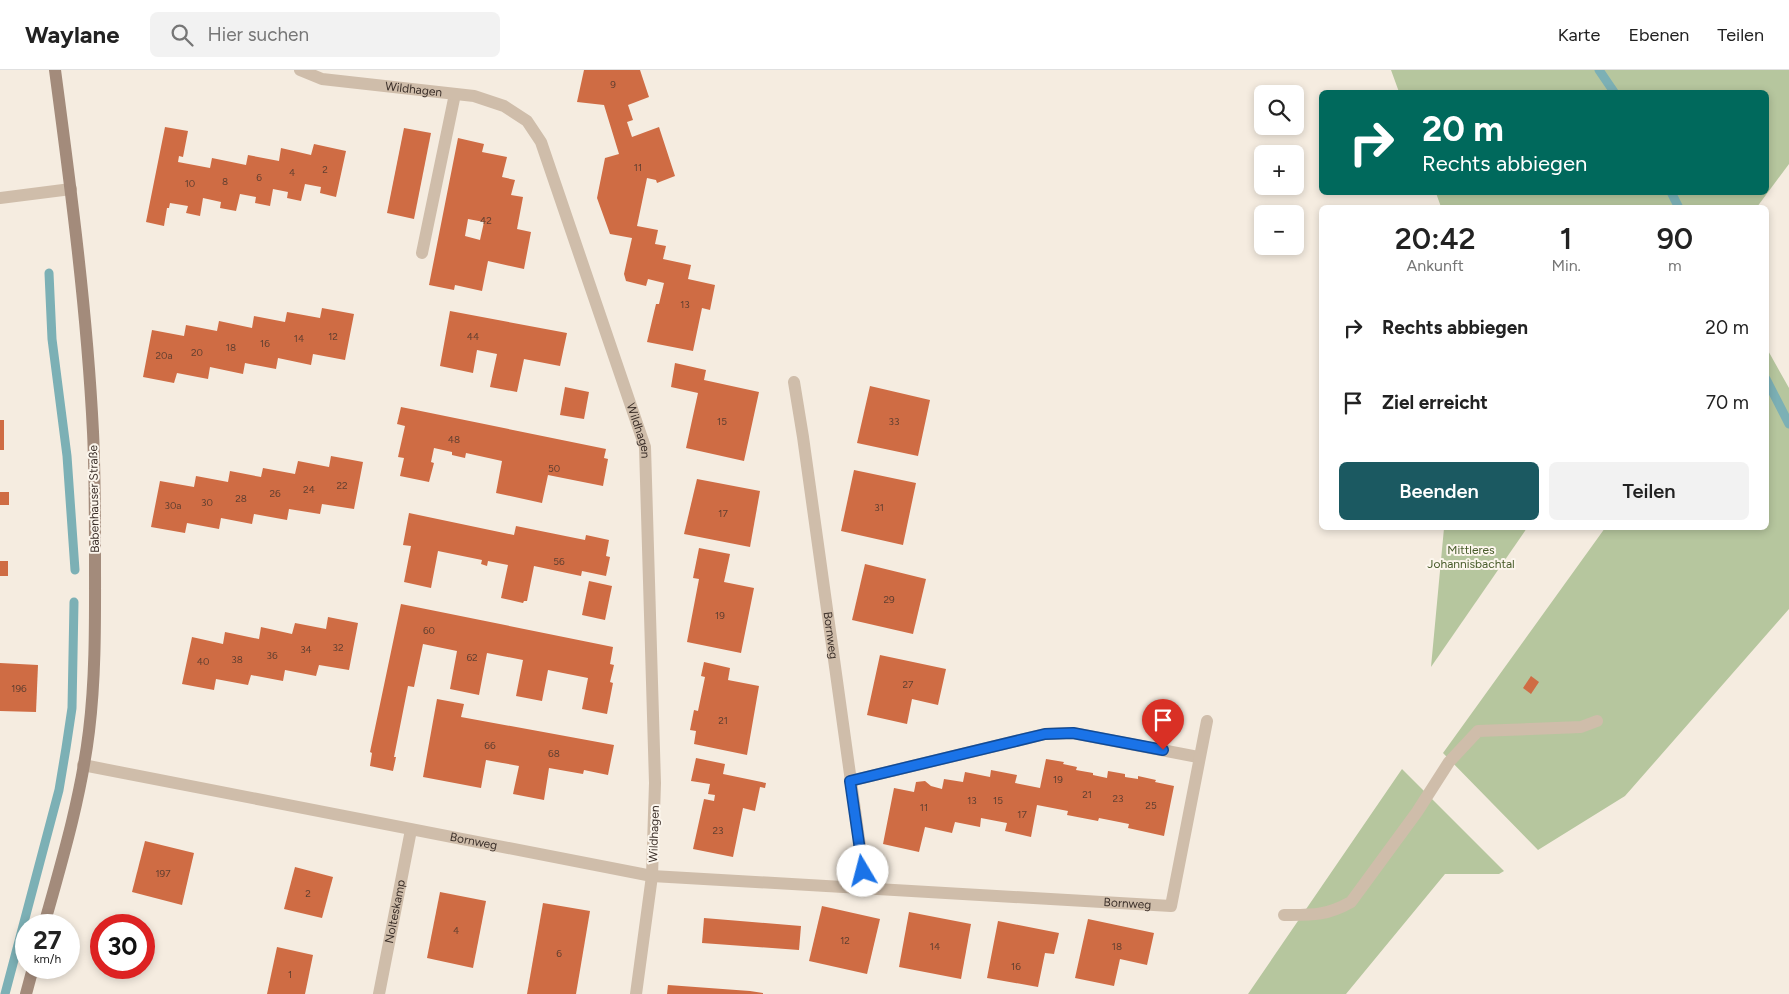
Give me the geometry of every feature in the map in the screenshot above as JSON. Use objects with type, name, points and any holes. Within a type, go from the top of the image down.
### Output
[{"type":"main road","name":"Babenhauser Straße","points":[[47,914],[78,797],[83,765],[92,698],[95,589],[93,430],[82,293],[71,189],[55,70]]},
{"type":"main road","points":[[26,994],[30,979]]},
{"type":"street","name":"Wildhagen","points":[[300,70],[322,78],[474,96],[504,106],[527,121],[541,142],[646,447],[656,783],[652,876],[636,994]]},
{"type":"street","points":[[422,253],[455,94]]},
{"type":"street","points":[[0,198],[71,189]]},
{"type":"street","name":"Bornweg","points":[[794,382],[866,889]]},
{"type":"street","name":"Bornweg","points":[[83,765],[652,876],[1171,906],[1198,757],[1207,720]]},
{"type":"street","points":[[1284,915],[1316,915],[1335,911],[1351,902],[1417,812],[1448,762],[1478,731],[1581,727],[1598,721]]},
{"type":"street","points":[[850,781],[1045,734],[1073,733],[1198,757]]},
{"type":"street","name":"Nolteskamp","points":[[379,994],[411,830]]},
{"type":"green space","points":[[1391,70],[1789,70],[1789,164],[1769,191],[1769,90],[1398,90]]},
{"type":"green space","points":[[1437,195],[1766,195],[1758,205],[1440,205]]},
{"type":"green space","points":[[1769,352],[1789,388],[1789,609],[1625,796],[1538,850],[1443,753],[1604,530],[1769,530]]},
{"type":"green space","name":"Mittleres Johannisbachtal","points":[[1444,530],[1526,530],[1431,667]]},
{"type":"green space","points":[[1402,769],[1504,871],[1499,874],[1445,874],[1346,994],[1248,994]]},
{"type":"building","points":[[584,70],[640,70],[649,97],[628,105],[633,120],[627,122],[632,137],[659,127],[675,176],[657,183],[656,180],[647,178],[637,226],[658,230],[655,244],[666,246],[663,259],[691,265],[688,279],[715,285],[710,310],[702,308],[693,351],[647,342],[656,304],[659,304],[664,283],[648,279],[646,286],[626,281],[624,274],[632,238],[610,234],[597,198],[605,158],[619,154],[604,105],[577,102]]},
{"type":"building","points":[[165,127],[188,131],[183,157],[179,156],[178,162],[210,168],[212,158],[246,165],[248,155],[279,161],[281,148],[311,155],[314,144],[346,151],[336,197],[320,193],[321,187],[305,184],[301,201],[287,198],[288,192],[273,189],[270,206],[255,203],[256,197],[240,194],[236,211],[220,208],[221,202],[203,198],[200,216],[186,213],[188,206],[170,203],[169,208],[167,208],[164,226],[146,222]]},
{"type":"building","points":[[404,128],[431,133],[414,219],[387,213]]},
{"type":"building","points":[[458,138],[484,144],[482,152],[507,157],[502,177],[515,180],[511,195],[523,197],[517,229],[531,232],[524,269],[488,261],[482,291],[455,285],[454,290],[429,285]],"holes":[[[468,219],[484,222],[480,240],[465,236]]]},
{"type":"building","points":[[322,308],[354,314],[345,360],[313,354],[311,365],[278,358],[276,369],[245,363],[243,374],[210,367],[208,379],[177,373],[174,383],[143,377],[152,330],[184,336],[186,325],[217,331],[219,321],[252,328],[254,316],[285,322],[287,312],[320,318]]},
{"type":"building","points":[[450,311],[567,333],[560,366],[524,359],[517,392],[490,387],[497,354],[477,350],[473,373],[440,366]]},
{"type":"building","points":[[675,363],[706,370],[704,380],[759,392],[744,461],[686,448],[698,393],[671,387]]},
{"type":"building","points":[[870,386],[930,400],[918,456],[857,443]]},
{"type":"building","points":[[565,387],[589,392],[584,419],[560,415]]},
{"type":"building","points":[[401,407],[606,449],[604,458],[608,459],[603,486],[548,475],[542,503],[496,493],[502,461],[466,453],[465,458],[452,455],[452,452],[434,448],[431,462],[434,463],[429,482],[400,476],[404,458],[398,457],[405,426],[397,424]]},
{"type":"building","points":[[0,420],[4,420],[4,450],[0,450]]},
{"type":"building","points":[[331,456],[363,462],[354,509],[322,504],[320,514],[289,509],[287,520],[254,514],[252,524],[221,518],[219,529],[187,523],[185,533],[151,527],[160,481],[194,487],[196,476],[228,482],[230,471],[261,477],[263,468],[295,474],[298,461],[329,467]]},
{"type":"building","points":[[854,470],[916,483],[903,545],[841,531]]},
{"type":"building","points":[[697,479],[760,491],[750,547],[684,534]]},
{"type":"building","points":[[0,492],[9,492],[9,505],[0,505]]},
{"type":"building","points":[[409,513],[514,535],[516,526],[585,540],[586,535],[609,540],[606,556],[610,557],[606,576],[582,571],[581,576],[534,566],[527,601],[523,603],[501,598],[508,565],[488,561],[487,566],[481,564],[482,560],[438,551],[431,588],[404,582],[411,546],[403,545]]},
{"type":"building","points":[[699,548],[730,554],[724,582],[754,588],[741,653],[687,642],[699,579],[693,578]]},
{"type":"building","points":[[0,561],[8,561],[8,576],[0,576]]},
{"type":"building","points":[[865,564],[926,579],[913,634],[852,620]]},
{"type":"building","points":[[589,581],[612,586],[605,620],[582,615]]},
{"type":"building","points":[[401,604],[613,647],[610,664],[614,665],[610,682],[613,683],[607,714],[582,709],[588,678],[548,670],[542,701],[516,696],[523,660],[487,653],[479,695],[450,689],[457,651],[423,644],[414,687],[408,686],[393,771],[370,766],[372,753],[370,752]]},
{"type":"building","points":[[328,617],[358,623],[349,670],[319,665],[316,676],[285,670],[283,681],[251,675],[248,685],[216,679],[214,690],[182,684],[192,637],[223,644],[225,632],[259,639],[261,627],[292,634],[295,623],[326,629]]},
{"type":"building","points":[[880,655],[946,669],[938,705],[912,699],[907,724],[867,715]]},
{"type":"building","points":[[704,662],[730,668],[728,680],[759,686],[747,755],[694,744],[696,731],[690,730],[694,710],[698,711],[705,677],[701,676]]},
{"type":"building","points":[[0,663],[38,665],[36,712],[0,711]]},
{"type":"building","points":[[1531,676],[1539,682],[1531,694],[1523,688]]},
{"type":"building","points":[[437,699],[464,704],[461,717],[614,745],[608,775],[584,770],[583,774],[549,768],[544,800],[513,794],[519,766],[486,760],[481,788],[423,777]]},
{"type":"building","points":[[696,758],[725,764],[723,774],[766,783],[765,788],[760,787],[755,811],[743,808],[733,857],[693,849],[704,799],[714,801],[715,795],[708,794],[710,784],[691,781]]},
{"type":"building","points":[[1046,759],[1064,762],[1063,764],[1077,767],[1076,770],[1107,778],[1108,771],[1125,774],[1125,777],[1138,779],[1138,776],[1174,786],[1164,836],[1128,828],[1129,824],[1099,818],[1098,821],[1067,815],[1068,811],[1037,805],[1031,837],[1005,831],[1007,823],[981,818],[980,827],[955,822],[952,833],[925,827],[919,852],[883,844],[894,788],[914,792],[916,782],[925,781],[931,786],[942,789],[944,779],[963,782],[965,772],[990,777],[991,770],[1017,775],[1015,783],[1040,788]]},
{"type":"building","points":[[145,841],[194,853],[182,905],[132,892]]},
{"type":"building","points":[[295,867],[333,877],[322,918],[284,909]]},
{"type":"building","points":[[440,892],[486,901],[473,968],[427,958]]},
{"type":"building","points":[[543,903],[590,911],[576,994],[527,994]]},
{"type":"building","points":[[822,906],[880,919],[867,974],[809,961]]},
{"type":"building","points":[[909,912],[971,924],[961,979],[899,967]]},
{"type":"building","points":[[704,918],[801,926],[799,950],[702,943]]},
{"type":"building","points":[[1088,919],[1154,933],[1147,965],[1120,959],[1114,986],[1075,978]]},
{"type":"building","points":[[998,921],[1059,933],[1054,954],[1045,953],[1038,987],[987,978]]},
{"type":"building","points":[[277,947],[313,955],[305,994],[267,994]]},
{"type":"building","points":[[668,985],[750,991],[763,994],[667,994]]},
{"type":"waterway","points":[[1599,70],[1613,90]]},
{"type":"waterway","points":[[1672,195],[1678,205]]},
{"type":"waterway","points":[[49,273],[52,339],[67,456],[75,570]]},
{"type":"waterway","points":[[1769,385],[1789,424]]},
{"type":"waterway","points":[[5,994],[59,790],[72,708],[74,602]]},
{"type":"route","points":[[863,871],[850,781],[1045,734],[1073,733],[1163,750]]}]
